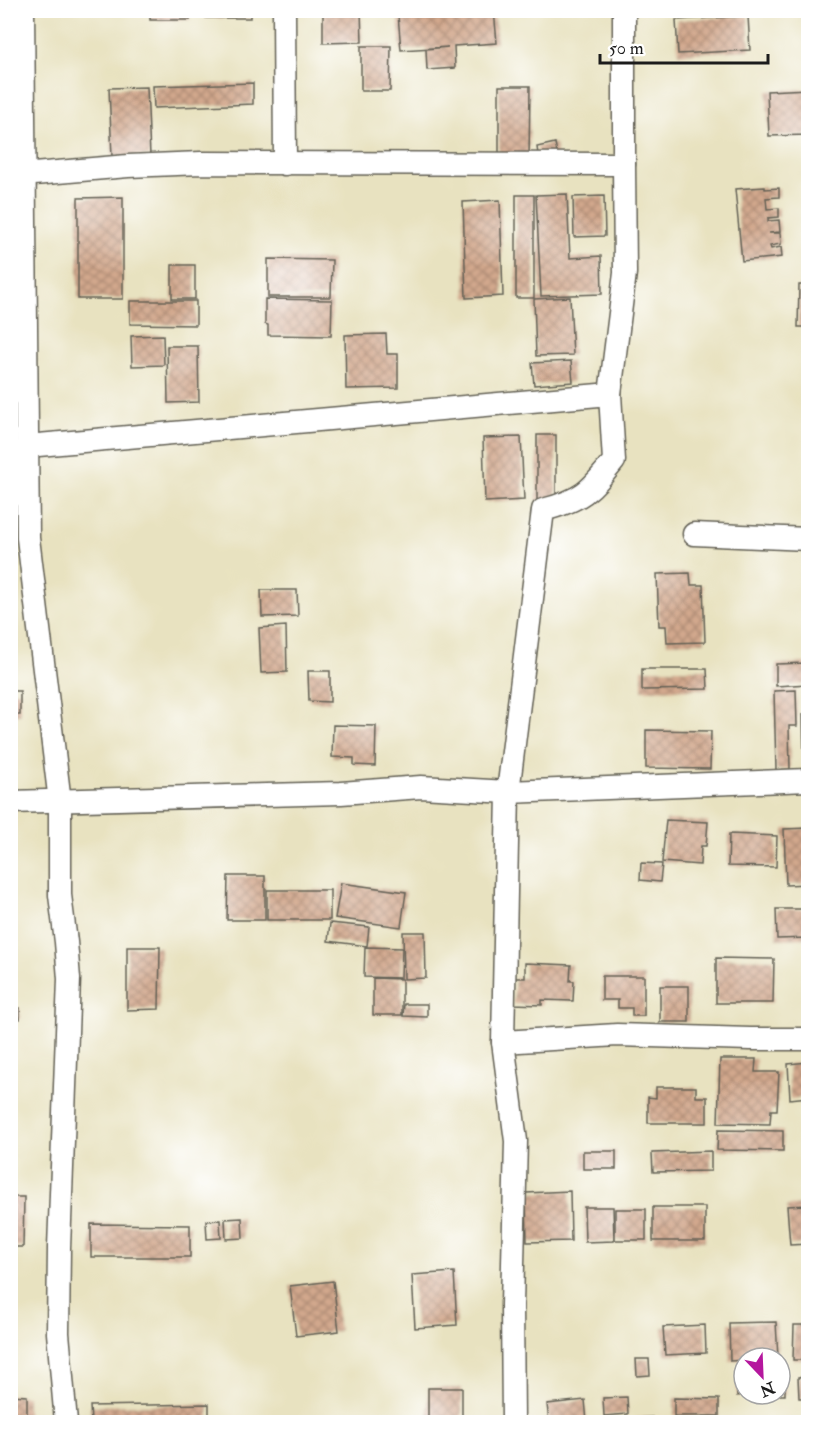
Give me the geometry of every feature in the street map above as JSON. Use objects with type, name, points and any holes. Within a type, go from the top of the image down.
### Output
[{"type":"street","points":[[23,10],[17,176],[27,446],[19,538],[60,802],[60,895],[69,979],[58,1333],[66,1422]]},
{"type":"street","points":[[284,10],[285,164]]},
{"type":"street","points":[[513,1422],[512,1305],[516,1141],[503,1042],[508,792],[543,510],[564,505],[590,490],[614,461],[610,394],[625,273],[624,10]]},
{"type":"street","points":[[17,176],[128,166],[201,163],[624,164]]},
{"type":"street","points":[[27,446],[610,394]]},
{"type":"street","points":[[694,534],[808,539]]},
{"type":"street","points":[[10,802],[340,793],[421,787],[508,792],[808,780]]},
{"type":"street","points":[[503,1042],[617,1035],[808,1039]]},
{"type":"building","points":[[150,10],[190,10],[190,20],[150,20]]},
{"type":"building","points":[[206,10],[250,10],[250,18],[206,18]]},
{"type":"building","points":[[323,10],[361,10],[362,42],[323,43]]},
{"type":"building","points":[[427,10],[494,10],[497,43],[454,46],[455,68],[427,70],[426,49],[448,47],[401,50],[398,15],[427,12]]},
{"type":"building","points":[[748,16],[750,50],[678,54],[676,20]]},
{"type":"building","points":[[361,46],[391,46],[390,91],[361,91]]},
{"type":"building","points":[[253,83],[253,104],[154,108],[153,86]]},
{"type":"building","points":[[499,86],[530,86],[529,160],[499,160]]},
{"type":"building","points":[[147,87],[150,156],[112,157],[109,88]]},
{"type":"building","points":[[808,89],[808,135],[769,136],[767,91]]},
{"type":"building","points":[[555,143],[558,158],[539,161],[537,147]]},
{"type":"building","points":[[765,187],[765,189],[779,188],[779,197],[766,198],[767,209],[779,208],[779,217],[768,218],[768,221],[779,220],[780,232],[769,233],[780,233],[781,244],[770,246],[771,249],[781,247],[782,257],[742,261],[735,189]]},
{"type":"building","points":[[567,194],[570,258],[601,256],[602,294],[541,296],[536,195]]},
{"type":"building","points":[[516,195],[534,195],[534,298],[516,298]]},
{"type":"building","points":[[604,196],[605,236],[574,237],[573,197]]},
{"type":"building","points":[[123,197],[123,299],[78,299],[78,198]]},
{"type":"building","points":[[500,200],[503,296],[466,298],[463,202]]},
{"type":"building","points":[[268,259],[332,260],[331,297],[268,297]]},
{"type":"building","points":[[172,265],[195,265],[195,299],[172,299]]},
{"type":"building","points":[[799,285],[808,285],[808,327],[798,327]]},
{"type":"building","points":[[570,297],[573,355],[536,356],[534,299]]},
{"type":"building","points":[[265,299],[332,300],[331,336],[268,335],[268,325],[265,324]]},
{"type":"building","points":[[130,301],[196,301],[196,325],[130,324]]},
{"type":"building","points":[[386,334],[387,354],[398,354],[398,388],[346,389],[345,335]]},
{"type":"building","points":[[163,335],[164,365],[132,366],[131,336]]},
{"type":"building","points":[[167,346],[198,346],[199,402],[168,403]]},
{"type":"building","points":[[571,361],[573,382],[534,385],[532,363]]},
{"type":"building","points":[[537,435],[556,435],[556,501],[537,501]]},
{"type":"building","points":[[521,437],[524,500],[485,502],[483,438]]},
{"type":"building","points":[[690,573],[691,585],[703,585],[705,642],[667,643],[666,626],[659,626],[657,574]]},
{"type":"building","points":[[261,590],[297,590],[298,616],[262,617]]},
{"type":"building","points":[[286,626],[287,672],[261,673],[259,628]]},
{"type":"building","points":[[808,663],[808,684],[776,686],[776,664]]},
{"type":"building","points":[[642,669],[707,669],[708,689],[642,690]]},
{"type":"building","points":[[308,671],[330,671],[330,702],[309,701]]},
{"type":"building","points":[[796,690],[797,726],[789,726],[790,769],[776,770],[774,691]]},
{"type":"building","points":[[10,691],[20,691],[20,715],[10,715]]},
{"type":"building","points":[[803,714],[808,714],[808,763],[804,763]]},
{"type":"building","points":[[333,725],[376,726],[375,766],[354,765],[354,758],[332,757]]},
{"type":"building","points":[[646,730],[711,731],[710,769],[646,768]]},
{"type":"building","points":[[666,820],[708,822],[706,846],[701,846],[700,865],[662,862]]},
{"type":"building","points":[[808,828],[808,884],[786,885],[784,829]]},
{"type":"building","points":[[729,834],[777,836],[776,867],[728,866]]},
{"type":"building","points":[[641,863],[662,864],[660,882],[640,880]]},
{"type":"building","points":[[228,876],[265,876],[265,920],[227,920]]},
{"type":"building","points":[[341,883],[406,892],[401,927],[335,918]]},
{"type":"building","points":[[267,890],[330,890],[330,920],[267,920]]},
{"type":"building","points":[[776,909],[808,909],[808,938],[777,939]]},
{"type":"building","points":[[330,923],[369,927],[367,946],[328,941]]},
{"type":"building","points":[[403,932],[425,932],[426,978],[404,979]]},
{"type":"building","points":[[127,947],[160,947],[159,1009],[127,1010]]},
{"type":"building","points":[[365,947],[402,948],[401,978],[364,977]]},
{"type":"building","points":[[716,958],[774,959],[773,1003],[716,1003]]},
{"type":"building","points":[[525,963],[571,965],[570,981],[574,981],[573,1001],[542,1000],[542,1005],[513,1004],[515,978],[525,978]]},
{"type":"building","points":[[602,976],[644,976],[644,1016],[632,1016],[632,1008],[618,1008],[618,1000],[602,1000]]},
{"type":"building","points":[[373,978],[402,979],[402,1015],[373,1015]]},
{"type":"building","points":[[660,986],[689,986],[689,1022],[660,1022]]},
{"type":"building","points":[[404,1004],[427,1004],[427,1017],[403,1016]]},
{"type":"building","points":[[10,1008],[20,1008],[20,1019],[10,1019]]},
{"type":"building","points":[[720,1059],[756,1059],[755,1072],[779,1072],[777,1110],[771,1110],[770,1124],[718,1123]]},
{"type":"building","points":[[808,1062],[808,1097],[790,1099],[788,1064]]},
{"type":"building","points":[[656,1087],[696,1087],[696,1097],[707,1097],[707,1123],[648,1123],[648,1097],[656,1098]]},
{"type":"building","points":[[718,1130],[783,1131],[783,1151],[717,1150]]},
{"type":"building","points":[[583,1151],[616,1151],[616,1169],[583,1169]]},
{"type":"building","points":[[711,1151],[711,1171],[653,1172],[652,1153]]},
{"type":"building","points":[[570,1191],[571,1241],[527,1242],[526,1193]]},
{"type":"building","points":[[10,1197],[24,1197],[23,1247],[10,1247]]},
{"type":"building","points":[[808,1205],[808,1244],[790,1245],[787,1206]]},
{"type":"building","points":[[584,1207],[613,1207],[614,1241],[585,1242]]},
{"type":"building","points":[[653,1207],[705,1207],[705,1241],[653,1241]]},
{"type":"building","points":[[615,1209],[646,1209],[646,1240],[615,1240]]},
{"type":"building","points":[[242,1218],[243,1238],[226,1239],[225,1219]]},
{"type":"building","points":[[220,1220],[221,1238],[207,1239],[206,1221]]},
{"type":"building","points":[[91,1224],[190,1225],[190,1257],[91,1257]]},
{"type":"building","points":[[454,1272],[457,1325],[415,1328],[412,1275]]},
{"type":"building","points":[[333,1281],[339,1331],[296,1336],[290,1286]]},
{"type":"building","points":[[776,1322],[777,1346],[732,1346],[732,1361],[730,1361],[729,1323]]},
{"type":"building","points":[[705,1325],[706,1353],[665,1355],[663,1327]]},
{"type":"building","points":[[794,1325],[808,1325],[808,1360],[793,1360]]},
{"type":"building","points":[[636,1359],[649,1359],[650,1375],[637,1376]]},
{"type":"building","points":[[808,1376],[808,1398],[799,1398],[798,1377]]},
{"type":"building","points":[[428,1388],[462,1388],[462,1422],[428,1422]]},
{"type":"building","points":[[10,1395],[27,1396],[27,1422],[10,1422]]},
{"type":"building","points":[[627,1397],[628,1414],[604,1416],[603,1398]]},
{"type":"building","points":[[674,1398],[719,1399],[719,1416],[674,1416]]},
{"type":"building","points":[[585,1400],[587,1422],[549,1422],[547,1404]]},
{"type":"building","points":[[209,1404],[209,1422],[91,1422],[90,1406]]},
{"type":"building","points":[[652,1417],[652,1422],[637,1422],[637,1418]]}]
